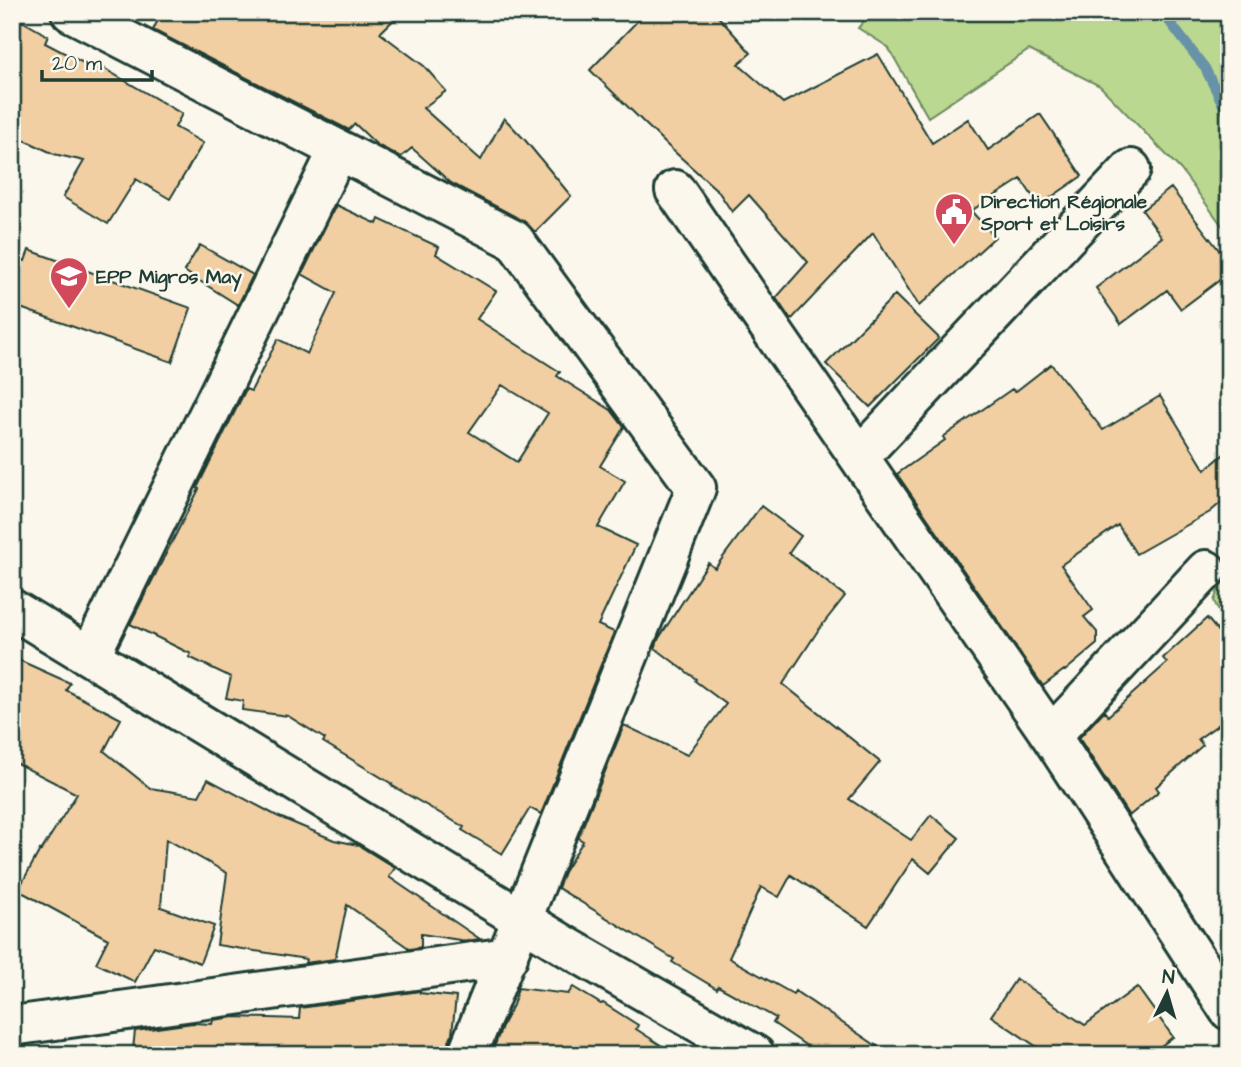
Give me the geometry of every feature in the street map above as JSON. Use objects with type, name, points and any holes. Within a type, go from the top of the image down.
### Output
[{"type":"street","points":[[71,12],[514,240],[696,488],[467,1055]]},
{"type":"street","points":[[90,656],[338,151]]},
{"type":"street","points":[[859,457],[1131,169]]},
{"type":"street","points":[[675,190],[1051,736],[1229,1010]]},
{"type":"street","points":[[1051,736],[1206,570]]},
{"type":"street","points":[[12,608],[523,919],[755,1055]]},
{"type":"street","points":[[12,1026],[508,957]]},
{"type":"green space","points":[[871,12],[1218,12],[1229,23],[1229,235],[1181,170],[1100,86],[1029,50],[928,117],[888,47],[858,28]]},
{"type":"green space","points":[[1229,561],[1229,633],[1214,601]]},
{"type":"building","points":[[162,12],[402,12],[380,33],[424,66],[446,91],[423,108],[481,160],[504,118],[571,196],[535,232],[524,221],[451,183],[412,148],[401,157],[377,145],[355,124],[349,130],[153,30]]},
{"type":"building","points":[[646,12],[714,12],[751,53],[738,64],[783,103],[878,54],[932,143],[968,119],[988,150],[1040,114],[1082,176],[1047,200],[1035,200],[1021,179],[971,211],[995,237],[919,306],[873,233],[791,320],[776,298],[808,262],[749,195],[732,212],[718,191],[590,70]]},
{"type":"building","points":[[22,21],[48,36],[45,43],[95,69],[98,65],[182,114],[175,127],[203,143],[170,199],[136,179],[108,224],[63,197],[84,161],[54,154],[12,134],[12,38]]},
{"type":"building","points":[[1171,188],[1229,263],[1229,273],[1181,309],[1167,290],[1121,324],[1096,288],[1162,237],[1142,210]]},
{"type":"building","points":[[336,205],[377,224],[379,219],[439,247],[436,254],[496,291],[477,319],[560,372],[557,376],[611,410],[624,427],[600,466],[625,481],[598,527],[636,545],[598,625],[614,632],[541,814],[530,808],[502,854],[462,830],[464,827],[323,742],[325,739],[288,716],[242,710],[243,701],[226,698],[231,677],[130,624],[199,489],[197,488],[246,389],[251,391],[278,339],[307,354],[336,293],[302,274]],"holes":[[[502,385],[548,413],[517,462],[469,432]]]},
{"type":"building","points":[[200,245],[253,275],[238,305],[184,271]]},
{"type":"building","points":[[29,250],[191,308],[172,362],[12,305],[12,256],[25,261]]},
{"type":"building","points":[[895,295],[939,338],[870,407],[826,364]]},
{"type":"building","points":[[1051,364],[1103,430],[1160,396],[1205,470],[1229,450],[1229,496],[1210,512],[1136,554],[1118,525],[1061,565],[1093,610],[1084,617],[1097,632],[1097,644],[1043,686],[897,474],[945,440],[943,437],[1012,389],[1015,392]]},
{"type":"building","points":[[761,506],[801,536],[789,553],[845,596],[819,629],[783,684],[880,762],[849,799],[911,840],[931,815],[959,838],[930,873],[913,859],[868,926],[791,875],[779,897],[761,887],[729,958],[793,994],[795,991],[890,1055],[820,1055],[773,1023],[776,1018],[718,986],[717,989],[672,962],[674,959],[558,888],[564,872],[583,841],[578,838],[624,725],[687,755],[726,704],[655,648],[708,563],[715,568]]},
{"type":"building","points":[[1207,618],[1229,645],[1229,717],[1198,739],[1203,745],[1156,787],[1159,791],[1129,816],[1079,738],[1104,711],[1108,716],[1167,663],[1163,658]]},
{"type":"building","points":[[12,657],[70,683],[66,690],[121,719],[104,751],[150,788],[199,796],[208,779],[277,816],[334,840],[358,845],[395,868],[389,877],[480,939],[466,941],[421,934],[421,947],[410,949],[347,905],[335,959],[305,963],[306,959],[217,945],[227,873],[166,839],[161,907],[214,926],[200,963],[154,946],[135,982],[96,963],[108,939],[18,890],[40,850],[77,794],[12,761]]},
{"type":"building","points":[[1016,979],[1085,1025],[1137,987],[1173,1037],[1149,1055],[1043,1055],[1046,1053],[991,1016]]},
{"type":"building","points":[[573,987],[638,1025],[636,1029],[676,1055],[491,1055],[518,988],[568,994]]},
{"type":"building","points":[[420,991],[456,997],[452,1034],[446,1055],[209,1055],[133,1049],[135,1031],[193,1023],[212,1024],[213,1020],[235,1017],[299,1019],[300,1008]]},
{"type":"waterway","points":[[1162,12],[1205,68],[1229,117]]},
{"type":"place","name":"Direction Régionale Sport et Loisirs","points":[[954,246]]},
{"type":"place","name":"EPP Migros May","points":[[69,310]]}]
